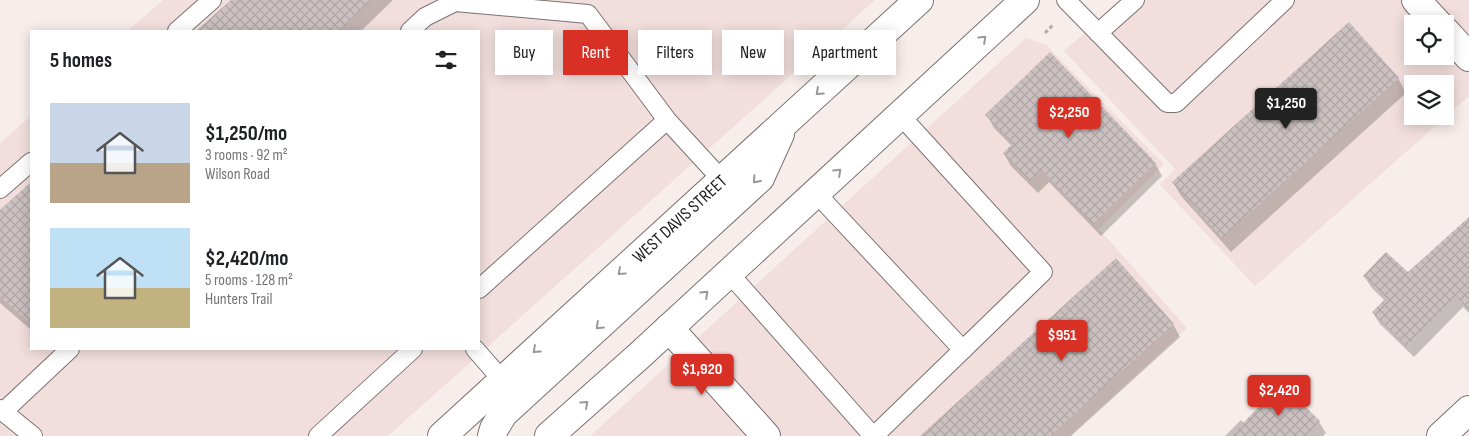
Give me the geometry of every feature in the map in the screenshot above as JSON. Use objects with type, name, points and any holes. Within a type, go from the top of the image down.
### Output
[{"type":"main road","name":"WEST DAVIS STREET","points":[[442,436],[919,0]]},
{"type":"main road","points":[[549,436],[1025,0]]},
{"type":"main road","points":[[1416,0],[1430,15]]},
{"type":"main road","points":[[1454,41],[1469,57]]},
{"type":"main road","points":[[492,436],[503,414],[760,178],[786,122]]},
{"type":"main road","points":[[669,328],[766,436]]},
{"type":"main road","points":[[1441,436],[1469,410]]},
{"type":"lane","points":[[178,30],[212,0]]},
{"type":"lane","points":[[1066,0],[1167,103],[1176,103],[1285,0]]},
{"type":"lane","points":[[1098,32],[1135,0]]},
{"type":"lane","points":[[411,30],[425,17],[455,2],[588,14],[667,120],[722,180]]},
{"type":"lane","points":[[729,273],[874,436],[1043,272],[900,115]]},
{"type":"lane","points":[[480,288],[667,120]]},
{"type":"lane","points":[[0,189],[30,163]]},
{"type":"lane","points":[[816,193],[963,350]]},
{"type":"lane","points":[[33,436],[1,410],[69,350]]},
{"type":"lane","points":[[318,436],[412,350]]},
{"type":"lane","points":[[475,350],[502,380]]},
{"type":"shaded area","points":[[163,0],[875,0],[841,30],[794,30],[794,73],[388,436],[0,436],[0,143],[30,117],[30,350],[480,350],[480,30],[128,30]]},
{"type":"shaded area","points":[[1121,0],[1469,0],[1469,96],[1454,109],[1454,75],[1404,75],[1404,125],[1436,125],[1255,286],[1160,185],[1175,169],[1064,51]]},
{"type":"shaded area","points":[[1026,38],[1046,45],[1164,164],[1099,229],[1187,328],[1070,436],[590,436]]},
{"type":"building","points":[[231,0],[371,0],[340,30],[197,30]]},
{"type":"building","points":[[1349,22],[1399,78],[1222,238],[1172,182]]},
{"type":"building","points":[[1050,52],[1156,163],[1093,224],[1042,170],[1030,182],[1003,153],[1013,143],[985,115]]},
{"type":"building","points":[[30,183],[30,323],[0,297],[0,210]]},
{"type":"building","points":[[1469,217],[1469,310],[1456,296],[1407,347],[1372,312],[1386,298],[1363,276],[1386,252],[1408,272]]},
{"type":"building","points":[[1116,258],[1174,324],[1050,436],[920,436]]},
{"type":"building","points":[[1281,383],[1320,421],[1306,436],[1231,436]]}]
